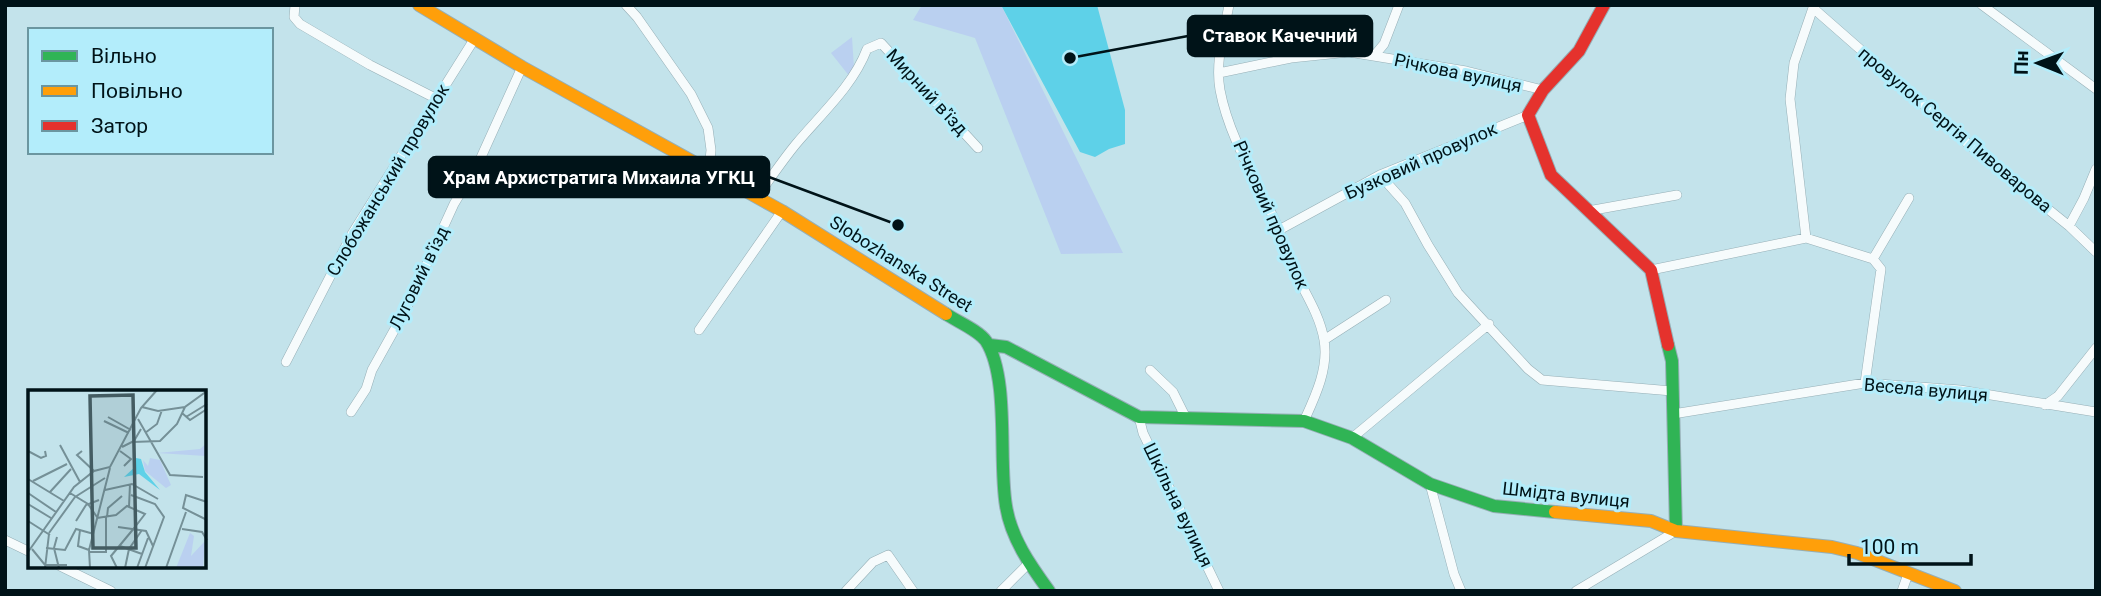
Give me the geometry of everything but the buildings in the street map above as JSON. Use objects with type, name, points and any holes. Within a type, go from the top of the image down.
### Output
[{"type":"street","points":[[295,5],[294,16],[300,24],[370,65],[438,99]]},
{"type":"street","name":"Slobozhanska Street","points":[[419,5],[522,68],[782,211],[977,332],[990,345]]},
{"type":"street","points":[[626,5],[691,94],[708,128],[711,150],[709,169]]},
{"type":"street","points":[[637,17],[639,5]]},
{"type":"street","name":"Річковий провулок","points":[[1229,5],[1222,42],[1220,89],[1234,132],[1279,230],[1287,256],[1318,316],[1324,340],[1317,393],[1304,421]]},
{"type":"street","name":"Річкова вулиця","points":[[1374,56],[1384,44],[1399,5]]},
{"type":"street","points":[[1576,591],[1676,531],[1672,361],[1651,270],[1551,175],[1528,115],[1543,90],[1579,51],[1604,5]]},
{"type":"street","points":[[1982,5],[2096,89]]},
{"type":"street","points":[[1805,238],[1790,99],[1794,63],[1813,6]]},
{"type":"street","name":"провулок Сергія Пивоварова","points":[[1813,6],[1982,156],[2069,226],[2096,252]]},
{"type":"street","name":"Слобожанський провулок","points":[[286,362],[352,234],[475,38]]},
{"type":"street","name":"Мирний в'їзд","points":[[757,197],[793,148],[849,82],[861,65],[867,49],[881,43],[978,148]]},
{"type":"street","name":"Річкова вулиця","points":[[1219,73],[1334,52],[1466,71],[1543,90]]},
{"type":"street","name":"Луговий в'їзд","points":[[351,412],[366,389],[372,370],[406,309],[454,204],[478,164],[522,68]]},
{"type":"street","name":"Бузковий провулок","points":[[1279,230],[1380,175],[1528,115]]},
{"type":"street","points":[[2069,226],[2096,169]]},
{"type":"street","points":[[1380,175],[1405,203],[1458,293],[1528,369],[1542,380],[1672,391]]},
{"type":"street","points":[[1588,211],[1677,195]]},
{"type":"street","points":[[1873,259],[1909,198]]},
{"type":"street","points":[[699,330],[782,211]]},
{"type":"street","points":[[1651,270],[1805,238],[1873,259],[1881,269],[1865,383]]},
{"type":"street","points":[[1324,340],[1385,300]]},
{"type":"street","points":[[1352,438],[1489,324]]},
{"type":"street","points":[[990,345],[997,372],[1001,468],[1010,524],[1029,563],[1049,591]]},
{"type":"street","name":"Шмідта вулиця","points":[[990,345],[1006,347],[1139,417],[1304,421],[1352,438],[1430,484],[1493,506],[1651,521],[1676,531],[1832,547],[1955,591]]},
{"type":"street","points":[[2045,405],[2058,396],[2096,348]]},
{"type":"street","points":[[1150,370],[1173,391],[1186,418]]},
{"type":"street","name":"Весела вулиця","points":[[1672,414],[1865,383],[1960,390],[2096,412]]},
{"type":"street","name":"Шкільна вулиця","points":[[1139,417],[1143,433],[1219,591]]},
{"type":"street","points":[[1430,484],[1461,591]]},
{"type":"street","points":[[5,540],[28,551]]},
{"type":"street","points":[[846,591],[873,562],[888,555],[913,591]]},
{"type":"street","points":[[1001,591],[1029,563]]},
{"type":"street","points":[[64,568],[110,591]]},
{"type":"street","points":[[1902,591],[1908,574]]},
{"type":"shaded area","points":[[922,5],[1001,5],[1123,253],[1061,254],[975,38],[913,20]]},
{"type":"shaded area","points":[[852,37],[854,68],[850,77],[831,53]]},
{"type":"water","points":[[1001,5],[1097,5],[1125,110],[1125,144],[1095,157],[1080,152]]},
{"type":"traffic: fast","points":[[946,314],[982,337],[993,357],[1001,398],[1006,506],[1022,551],[1049,591]]},
{"type":"traffic: fast","points":[[990,345],[1006,347],[1139,417],[1304,421],[1352,438],[1430,484],[1494,506],[1555,512]]},
{"type":"traffic: fast","points":[[1668,345],[1672,361],[1676,531]]},
{"type":"traffic: slow","points":[[419,5],[522,67],[782,211],[946,314]]},
{"type":"traffic: slow","points":[[1555,512],[1651,521],[1676,531],[1832,547],[1857,553],[1955,591]]},
{"type":"traffic: jam","points":[[1604,5],[1579,51],[1543,90],[1528,115],[1551,175],[1651,270],[1668,345]]},
{"type":"place","name":"Ставок Качечний","points":[[1070,58]]},
{"type":"place","name":"Храм Архистратига Михаила УГКЦ","points":[[898,225]]}]
